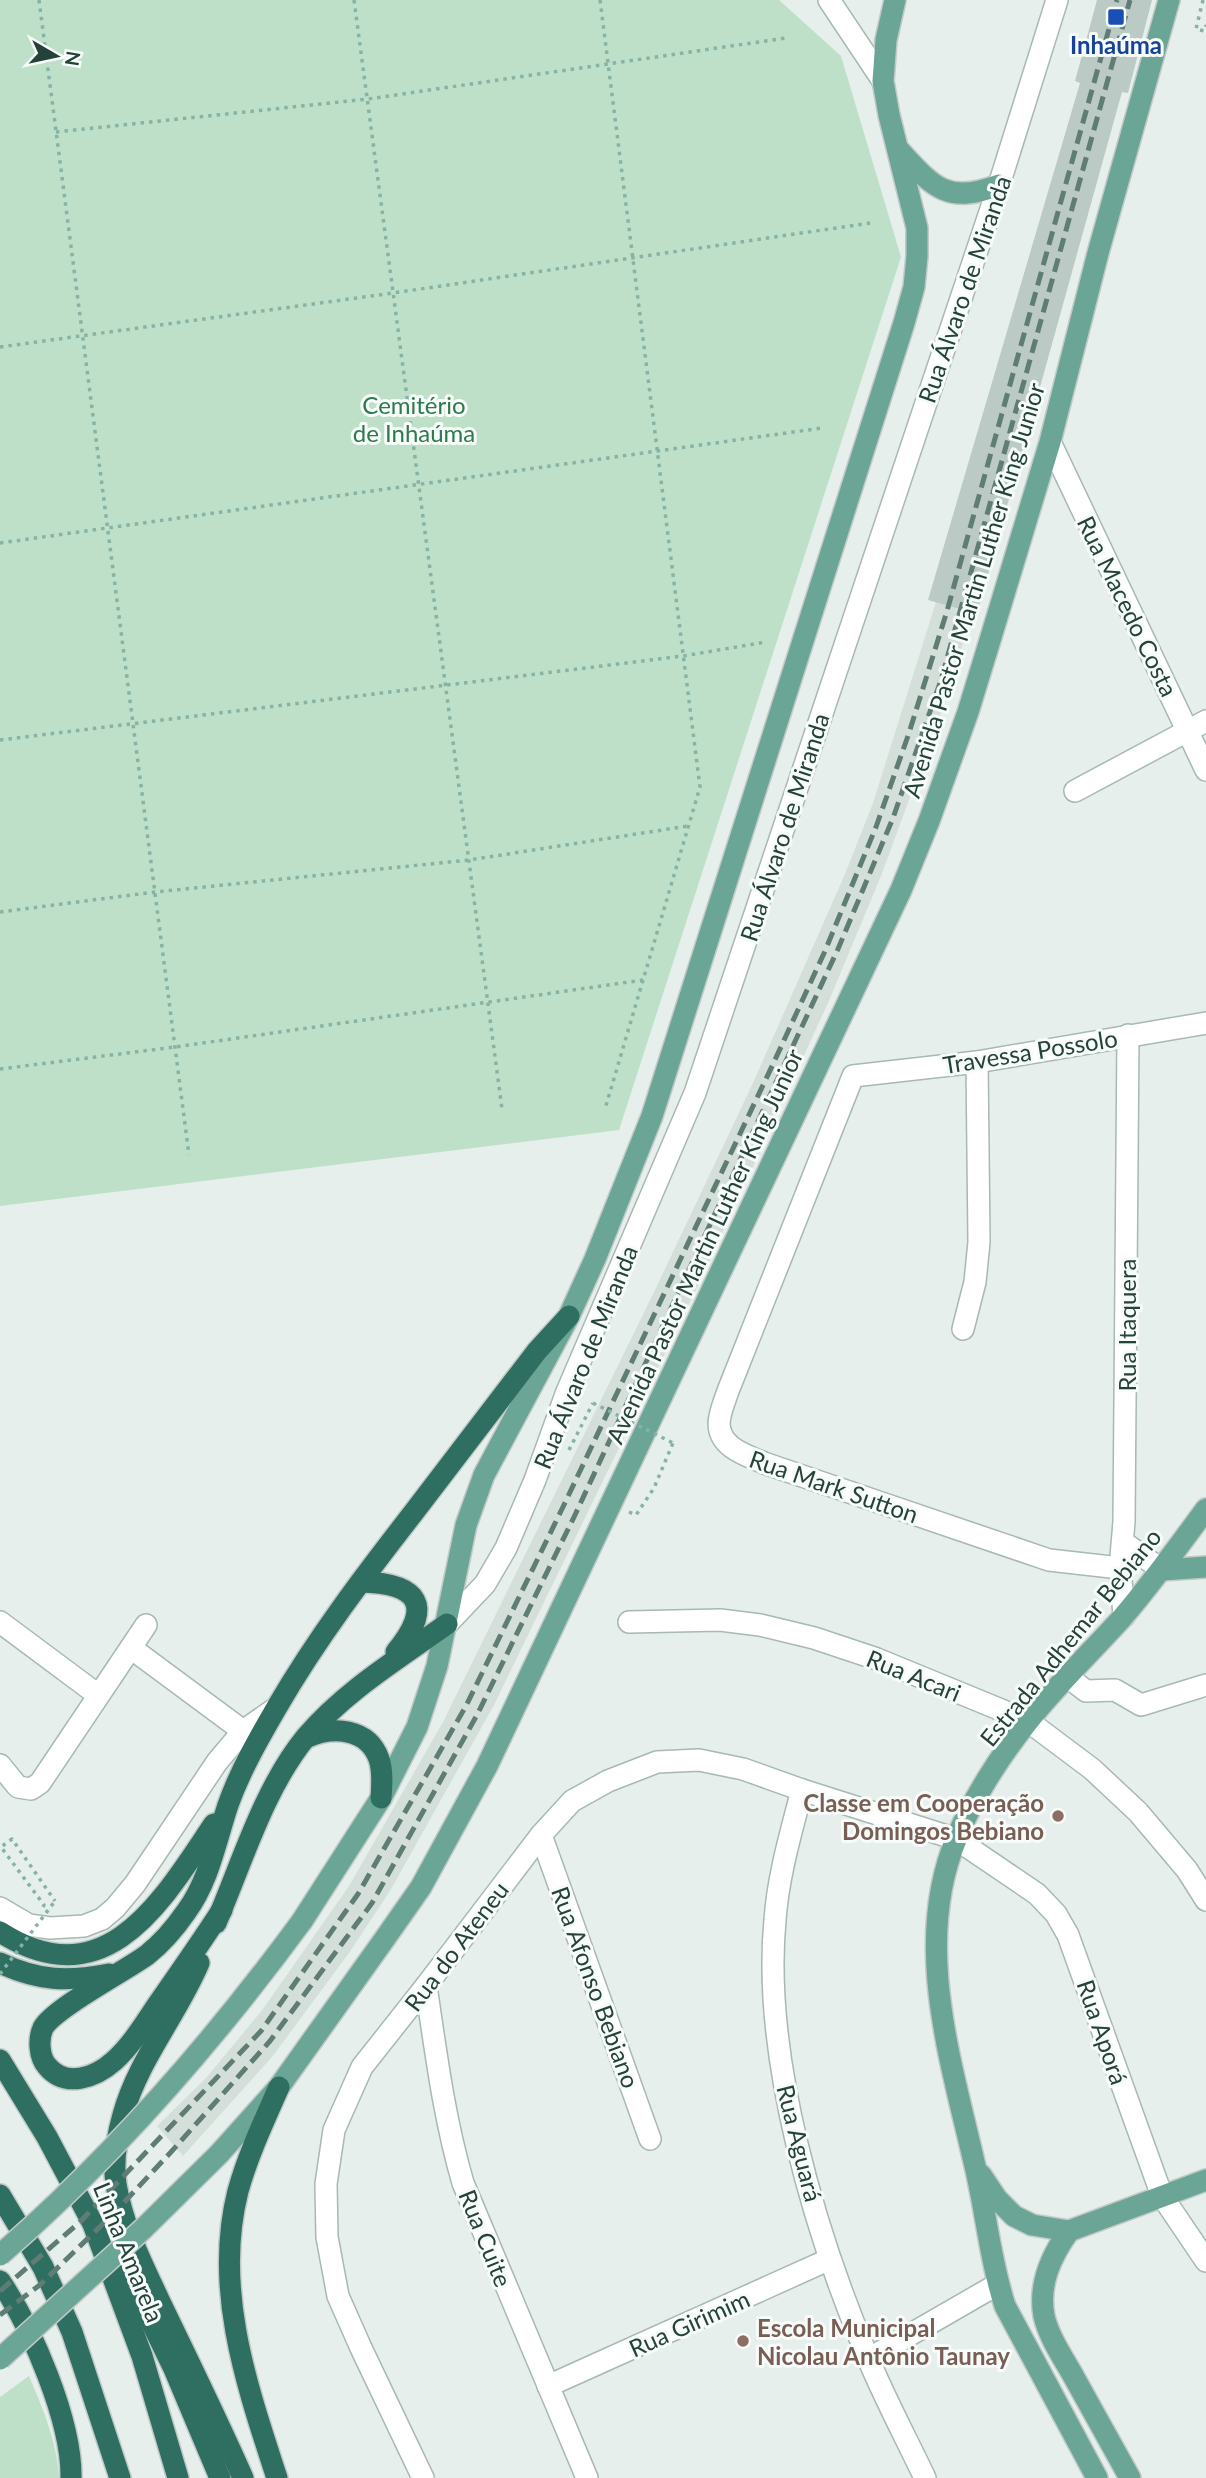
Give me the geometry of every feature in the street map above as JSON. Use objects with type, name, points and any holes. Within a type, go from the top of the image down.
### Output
[{"type":"highway","points":[[0,1932],[22,1946],[47,1954],[76,1954],[106,1947],[132,1930],[151,1912],[181,1873],[229,1801],[276,1708],[324,1631],[537,1351],[569,1315]]},
{"type":"highway","points":[[361,1582],[386,1582],[395,1585],[411,1595],[416,1603],[418,1613],[415,1625],[381,1670]]},
{"type":"highway","points":[[243,2478],[134,2246],[123,2215],[116,2182],[117,2151],[123,2116],[136,2079],[193,1977],[267,1803],[283,1772],[306,1738],[337,1706],[381,1670],[447,1625]]},
{"type":"highway","points":[[306,1738],[321,1731],[336,1730],[364,1738],[374,1748],[380,1761],[381,1798]]},
{"type":"highway","points":[[222,1910],[143,2026],[114,2061],[97,2073],[82,2079],[68,2078],[48,2067],[42,2057],[40,2043],[43,2028],[54,2015],[151,1952],[188,1909],[205,1878],[229,1801]]},
{"type":"highway","points":[[0,1963],[23,1974],[51,1980],[80,1980],[125,1971]]},
{"type":"highway","name":"Linha Amarela","points":[[0,2060],[47,2137],[93,2224],[142,2356],[178,2478]]},
{"type":"highway","points":[[277,2478],[244,2374],[232,2311],[230,2261],[238,2192],[255,2141],[279,2087]]},
{"type":"highway","points":[[0,2195],[43,2267],[72,2332],[120,2478]]},
{"type":"highway","points":[[93,2224],[137,2293],[174,2369],[220,2478]]},
{"type":"highway","points":[[0,2234],[43,2267]]},
{"type":"highway","points":[[0,2281],[26,2328],[51,2388],[65,2429],[71,2478]]},
{"type":"highway","points":[[0,2296],[26,2328]]},
{"type":"main road","points":[[0,2255],[119,2143],[258,1980],[302,1920],[381,1798],[417,1727],[429,1694],[447,1625],[466,1525],[484,1475],[569,1315],[595,1259],[652,1116],[914,287],[918,256],[916,228],[883,81],[886,40],[895,0]]},
{"type":"main road","name":"Avenida Pastor Martin Luther King Junior","points":[[0,2359],[143,2229],[219,2154],[279,2087],[421,1887],[487,1766],[901,890],[929,821],[968,712],[1050,442],[1098,253],[1169,0]]},
{"type":"main road","points":[[898,148],[925,178],[942,189],[960,194],[976,194],[999,185]]},
{"type":"main road","name":"Estrada Adhemar Bebiano","points":[[1097,2478],[1005,2306],[998,2284],[949,2053],[938,1976],[936,1938],[946,1871],[956,1839],[970,1810],[1028,1721],[1162,1570],[1206,1509]]},
{"type":"main road","points":[[1162,1570],[1206,1567]]},
{"type":"main road","name":"Estrada Adhemar Bebiano","points":[[975,2166],[997,2199],[1014,2216],[1032,2225],[1069,2231]]},
{"type":"main road","points":[[1130,2478],[1055,2345],[1044,2316],[1043,2291],[1047,2267],[1069,2231],[1206,2180]]},
{"type":"street","points":[[829,0],[883,81]]},
{"type":"street","name":"Rua Álvaro de Miranda","points":[[447,1625],[485,1584],[506,1548],[535,1480],[566,1394],[695,1093],[999,185],[1057,0]]},
{"type":"street","name":"Rua Macedo Costa","points":[[1050,442],[1197,726],[1206,770]]},
{"type":"street","points":[[1075,791],[1197,726]]},
{"type":"street","name":"Travessa Possolo","points":[[853,1076],[977,1062],[1206,1023]]},
{"type":"street","name":"Rua Itaquera","points":[[1124,1615],[1120,1568],[1123,1542],[1128,1035]]},
{"type":"street","points":[[962,1329],[971,1306],[979,1242],[977,1062]]},
{"type":"street","name":"Rua Mark Sutton","points":[[853,1076],[727,1391],[719,1424],[725,1442],[739,1452],[764,1463],[1049,1560],[1120,1568]]},
{"type":"street","points":[[1123,1542],[1162,1570]]},
{"type":"street","name":"Rua Acari","points":[[629,1622],[720,1620],[760,1625],[814,1638],[877,1658],[1028,1721],[1092,1769],[1138,1812],[1186,1870],[1206,1900]]},
{"type":"street","points":[[0,1622],[99,1695]]},
{"type":"street","points":[[0,1765],[18,1787],[31,1789],[40,1783],[146,1625]]},
{"type":"street","points":[[131,1648],[243,1731]]},
{"type":"street","points":[[1068,1676],[1086,1691],[1115,1690],[1141,1706],[1206,1685]]},
{"type":"street","points":[[0,1908],[29,1925],[50,1928],[85,1926],[102,1919],[135,1884],[217,1762],[243,1731],[276,1708]]},
{"type":"street","name":"Rua do Ateneu","points":[[423,2478],[338,2296],[327,2236],[326,2184],[334,2130],[362,2067],[541,1835],[572,1801],[608,1781],[657,1762],[699,1760],[743,1769],[956,1839]]},
{"type":"street","name":"Rua Aguará","points":[[802,1790],[786,1855],[775,1920],[773,1989],[783,2073],[799,2149],[830,2259],[868,2359],[925,2478]]},
{"type":"street","name":"Rua Afonso Bebiano","points":[[541,1835],[650,2139]]},
{"type":"street","name":"Rua Aporá","points":[[956,1839],[1037,1894],[1056,1914],[1068,1935],[1084,1976],[1097,2021],[1162,2196],[1206,2261]]},
{"type":"street","name":"Rua Cuite","points":[[426,1986],[441,2091],[463,2183],[587,2478]]},
{"type":"street","name":"Rua Girimim","points":[[548,2386],[830,2259]]},
{"type":"street","points":[[868,2359],[998,2284]]},
{"type":"path","points":[[38,0],[189,1155]]},
{"type":"path","points":[[354,0],[502,1109]]},
{"type":"path","points":[[600,0],[700,787],[606,1109]]},
{"type":"path","points":[[1203,0],[1196,29],[1204,31],[1206,25]]},
{"type":"path","points":[[56,132],[368,99],[786,38]]},
{"type":"path","points":[[0,347],[870,223]]},
{"type":"path","points":[[0,543],[822,428]]},
{"type":"path","points":[[0,740],[683,656],[766,642]]},
{"type":"path","points":[[0,912],[155,892],[469,860],[688,826]]},
{"type":"path","points":[[0,1069],[175,1047],[643,980]]},
{"type":"path","points":[[593,1403],[673,1443],[654,1488],[636,1515]]},
{"type":"path","points":[[0,1974],[55,1901],[12,1839],[1,1847],[44,1905]]},
{"type":"shaded area","points":[[936,602],[971,613],[952,683],[881,876],[828,1003],[705,1271],[494,1705],[390,1891],[349,1953],[272,2057],[183,2156],[157,2126],[206,2078],[263,2009],[349,1886],[443,1722],[655,1290],[753,1083],[845,874],[873,803]]},
{"type":"green space","name":"Cemitério de Inhaúma","points":[[0,0],[779,0],[841,56],[901,257],[619,1130],[0,1206]]},
{"type":"green space","points":[[29,2376],[52,2439],[59,2478],[0,2478],[0,2397]]},
{"type":"building","points":[[1097,0],[1152,0],[1128,93],[1122,92],[977,614],[928,600],[1080,83],[1075,81]]},
{"type":"railway","points":[[0,2291],[80,2222],[261,2031],[358,1894],[466,1706],[774,1062],[825,951],[876,827],[947,611],[1117,0]]},
{"type":"railway","points":[[0,2315],[41,2284],[116,2211],[171,2152],[270,2041],[372,1903],[477,1715],[575,1515],[838,949],[893,818],[941,680],[1130,0]]},
{"type":"place","name":"Inhaúma","points":[[1116,17]]},
{"type":"place","name":"Classe em Cooperação Domingos Bebiano","points":[[1058,1816]]},
{"type":"place","name":"Escola Municipal Nicolau Antônio Taunay","points":[[743,2341]]}]
